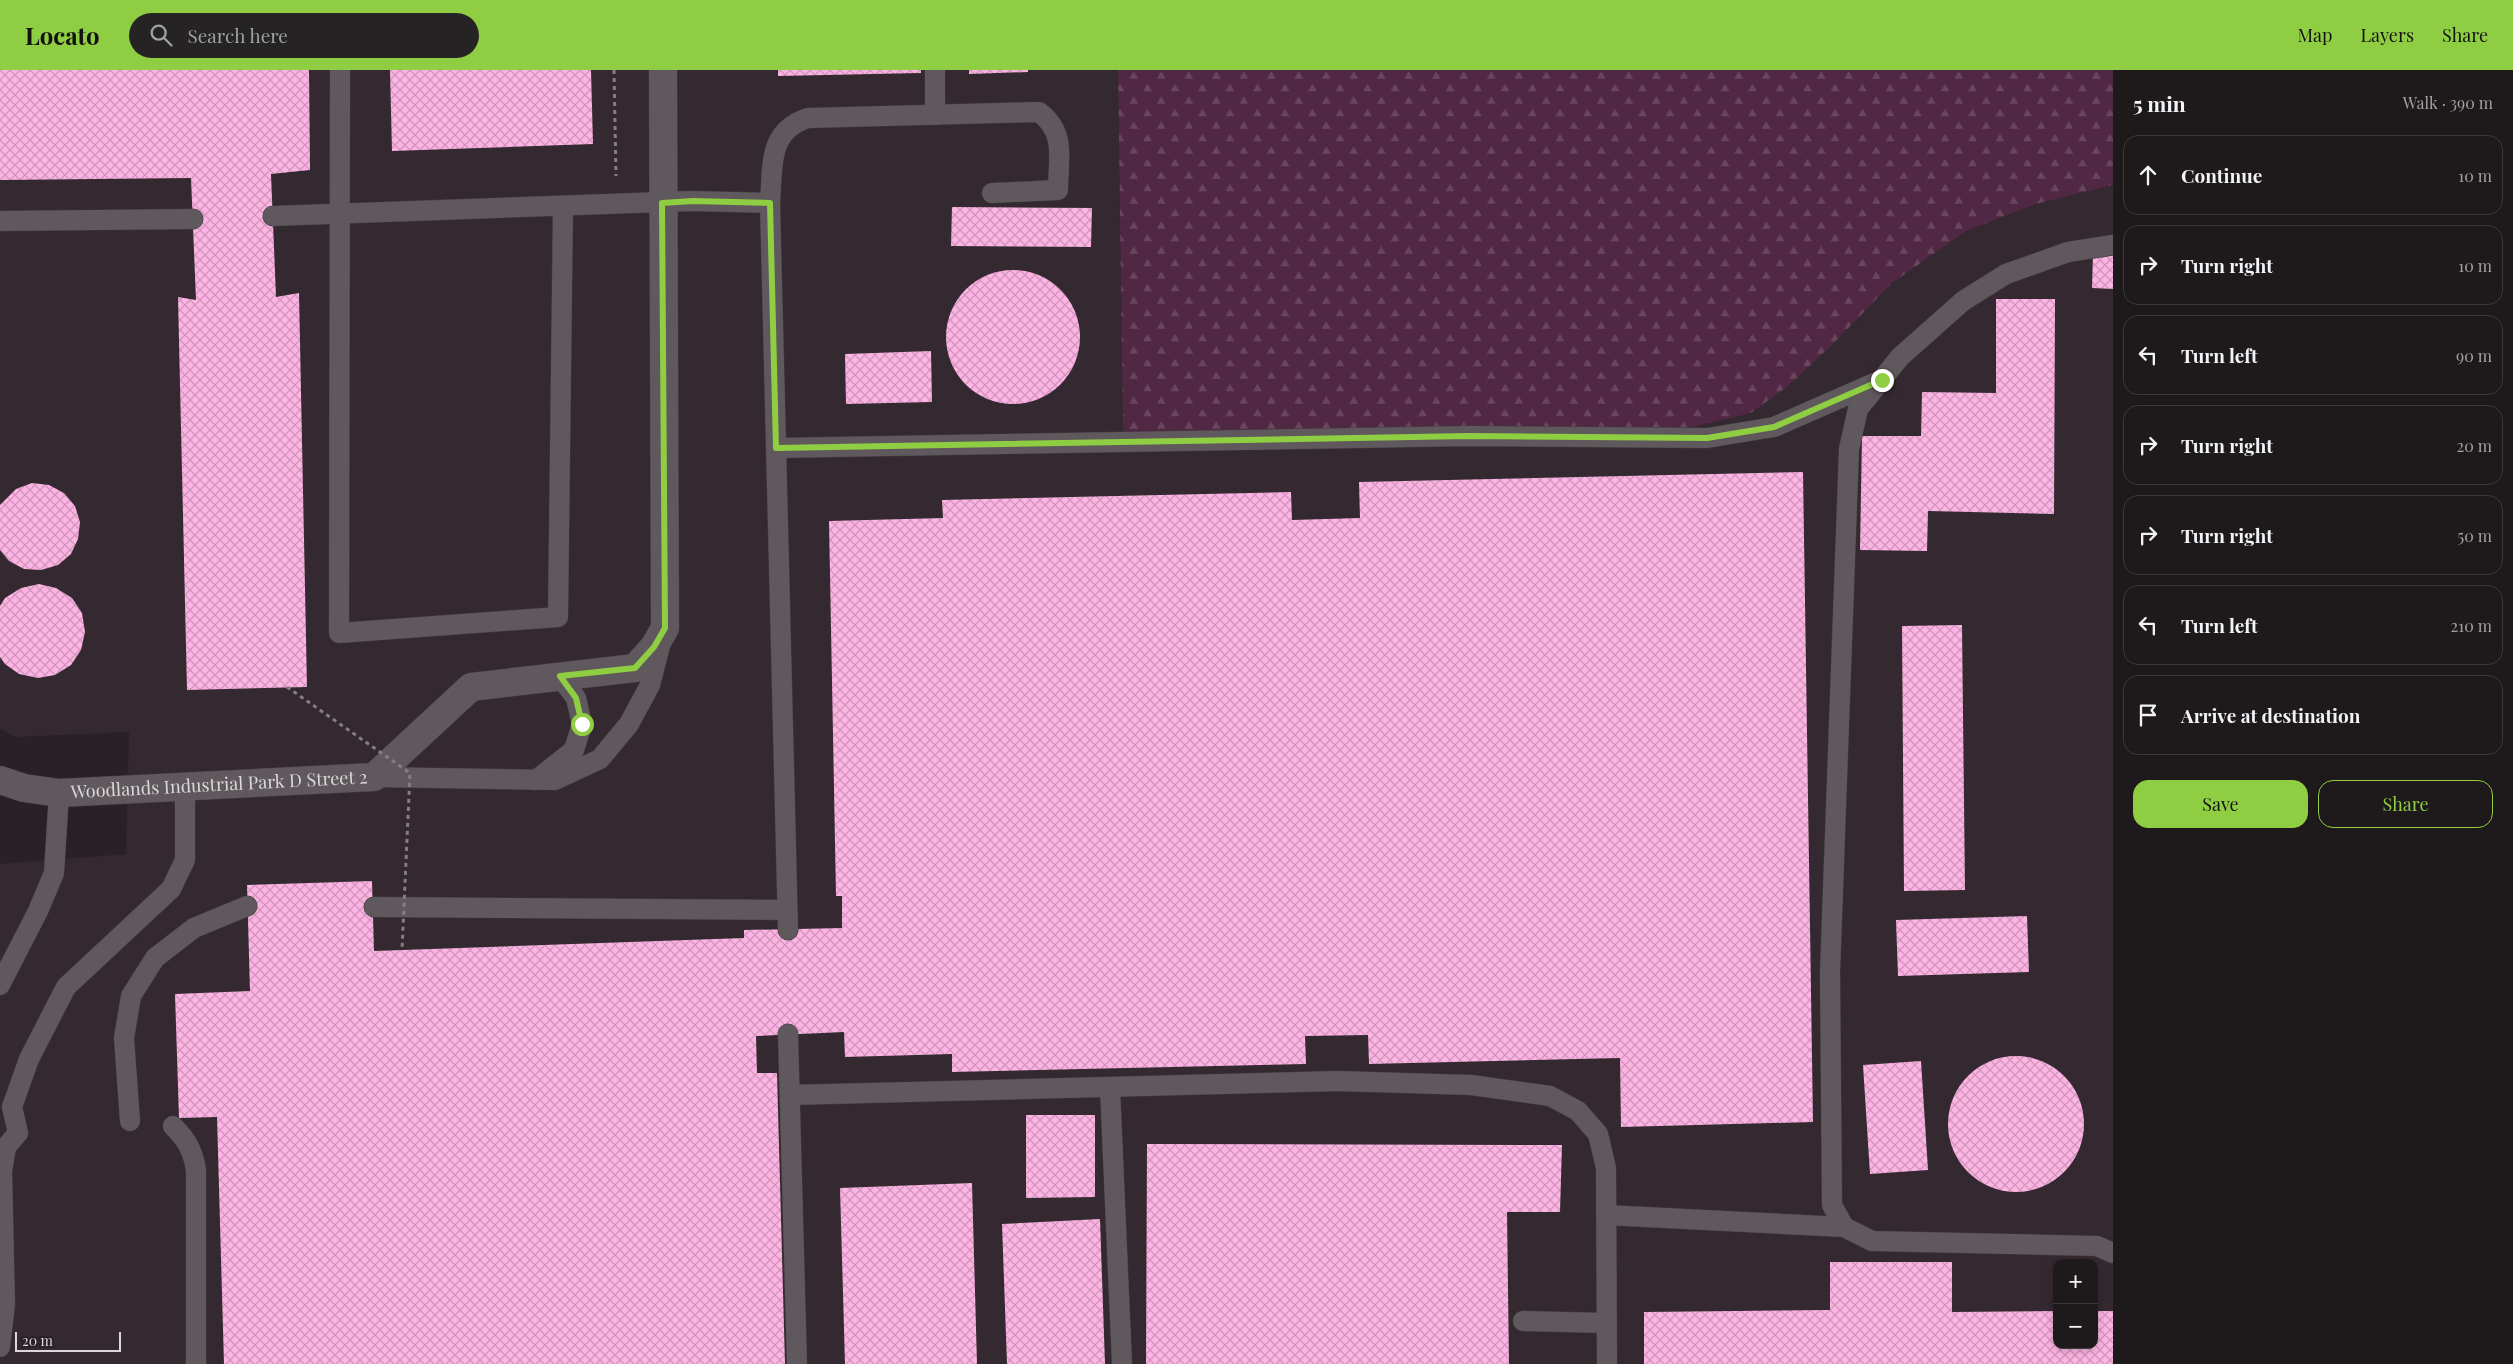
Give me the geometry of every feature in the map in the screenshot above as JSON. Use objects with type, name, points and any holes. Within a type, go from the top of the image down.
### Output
[{"type":"street","points":[[663,70],[665,628]]},
{"type":"street","name":"Woodlands Industrial Park D Street 2","points":[[0,780],[24,788],[59,793],[374,777],[471,687],[635,668],[654,647],[665,628]]},
{"type":"lane","points":[[340,70],[339,632],[558,617],[563,206]]},
{"type":"lane","points":[[934,70],[935,115]]},
{"type":"lane","points":[[374,907],[788,920],[770,203],[775,150],[780,135],[794,122],[808,118],[1039,112],[1051,121],[1059,135],[1058,190],[992,192]]},
{"type":"lane","points":[[273,216],[693,201],[770,203]]},
{"type":"lane","points":[[0,221],[193,219]]},
{"type":"lane","points":[[1844,1227],[1832,1205],[1830,972],[1849,449],[1858,410],[1900,357],[1963,301],[2006,274],[2068,252],[2113,245]]},
{"type":"lane","points":[[776,448],[1469,436],[1707,438],[1774,427],[1882,380]]},
{"type":"lane","points":[[374,777],[555,780],[600,759],[630,724],[650,685],[665,628]]},
{"type":"lane","points":[[536,780],[574,750],[582,724],[576,698],[560,676]]},
{"type":"lane","points":[[0,1347],[5,1304],[2,1171],[6,1147],[18,1133],[12,1107],[29,1059],[66,987],[170,889],[185,860],[185,787]]},
{"type":"lane","points":[[0,985],[38,911],[54,873],[59,793]]},
{"type":"lane","points":[[130,1121],[124,1038],[131,996],[155,958],[194,928],[247,906]]},
{"type":"lane","points":[[788,1034],[797,1364]]},
{"type":"lane","points":[[790,1095],[1338,1081],[1472,1085],[1550,1096],[1578,1111],[1598,1134],[1606,1168],[1607,1364]]},
{"type":"lane","points":[[1110,1088],[1122,1364]]},
{"type":"lane","points":[[173,1126],[186,1139],[194,1156],[196,1170],[196,1364]]},
{"type":"lane","points":[[1606,1215],[1844,1227],[1872,1241],[2097,1246],[2113,1253]]},
{"type":"lane","points":[[1522,1321],[1606,1323]]},
{"type":"path","points":[[614,70],[617,204]]},
{"type":"path","points":[[287,687],[410,773],[402,950]]},
{"type":"shaded area","points":[[0,70],[1118,70],[1123,436],[1833,344],[1891,284],[1966,231],[2036,204],[2113,185],[2113,1364],[0,1364],[0,864],[126,854],[129,732],[16,737],[0,729]]},
{"type":"green space","points":[[1118,70],[2113,70],[2113,185],[2036,204],[1966,231],[1891,284],[1833,344],[1788,386],[1751,413],[1688,428],[1123,436]]},
{"type":"building","points":[[0,70],[309,70],[310,170],[271,174],[276,297],[299,293],[307,687],[187,690],[178,297],[196,300],[191,178],[0,180]]},
{"type":"building","points":[[390,70],[591,70],[593,144],[392,151]]},
{"type":"building","points":[[778,70],[921,70],[921,73],[778,76]]},
{"type":"building","points":[[969,70],[1028,70],[1028,72],[969,74]]},
{"type":"building","points":[[952,207],[1092,208],[1091,247],[951,246]]},
{"type":"building","points":[[2093,254],[2113,254],[2113,289],[2092,288]]},
{"type":"building","points":[[1013,270],[1039,275],[1050,281],[1060,290],[1069,300],[1075,311],[1080,337],[1075,363],[1069,374],[1060,384],[1050,393],[1039,399],[1013,404],[987,399],[976,393],[966,384],[957,374],[951,363],[946,337],[951,311],[957,300],[966,290],[976,281],[987,275]]},
{"type":"building","points":[[1996,299],[2055,299],[2054,514],[1928,511],[1927,551],[1860,550],[1862,436],[1921,436],[1922,392],[1996,393]]},
{"type":"building","points":[[931,351],[932,402],[846,404],[845,354]]},
{"type":"building","points":[[1803,472],[1813,1122],[1621,1127],[1620,1058],[1369,1064],[1368,1035],[1305,1036],[1306,1064],[952,1072],[952,1054],[845,1057],[844,1032],[756,1036],[757,1073],[777,1073],[785,1364],[224,1364],[217,1117],[179,1118],[175,994],[250,991],[247,885],[372,881],[374,951],[744,938],[744,930],[842,928],[842,896],[836,896],[829,521],[943,518],[942,500],[1291,492],[1292,520],[1360,518],[1359,482]]},
{"type":"building","points":[[32,483],[49,485],[64,493],[75,506],[80,522],[78,539],[71,554],[58,565],[41,570],[24,569],[9,561],[0,550],[0,505],[16,489]]},
{"type":"building","points":[[39,584],[56,588],[72,598],[82,613],[85,632],[81,650],[71,665],[55,675],[38,678],[19,674],[5,664],[0,657],[0,606],[5,598],[21,588]]},
{"type":"building","points":[[1962,625],[1965,890],[1904,891],[1902,626]]},
{"type":"building","points":[[2027,916],[2029,972],[1898,976],[1896,920]]},
{"type":"building","points":[[2016,1056],[2042,1062],[2064,1076],[2078,1098],[2084,1124],[2078,1150],[2064,1172],[2042,1186],[2016,1192],[1990,1186],[1968,1172],[1954,1150],[1948,1124],[1954,1098],[1968,1076],[1990,1062]]},
{"type":"building","points":[[1921,1061],[1928,1170],[1870,1174],[1863,1065]]},
{"type":"building","points":[[1026,1115],[1095,1115],[1095,1197],[1026,1198]]},
{"type":"building","points":[[1147,1144],[1562,1145],[1560,1212],[1507,1212],[1509,1364],[1146,1364]]},
{"type":"building","points":[[972,1183],[977,1364],[845,1364],[840,1188]]},
{"type":"building","points":[[1100,1219],[1105,1364],[1007,1364],[1002,1224]]},
{"type":"building","points":[[1830,1262],[1952,1262],[1952,1312],[2053,1311],[2053,1349],[2098,1349],[2098,1311],[2113,1311],[2113,1364],[1644,1364],[1644,1312],[1830,1310]]},
{"type":"route","points":[[582,724],[576,698],[560,676],[635,668],[654,647],[665,628],[662,203],[693,201],[770,203],[776,448],[1469,436],[1707,438],[1774,427],[1882,380]]}]
